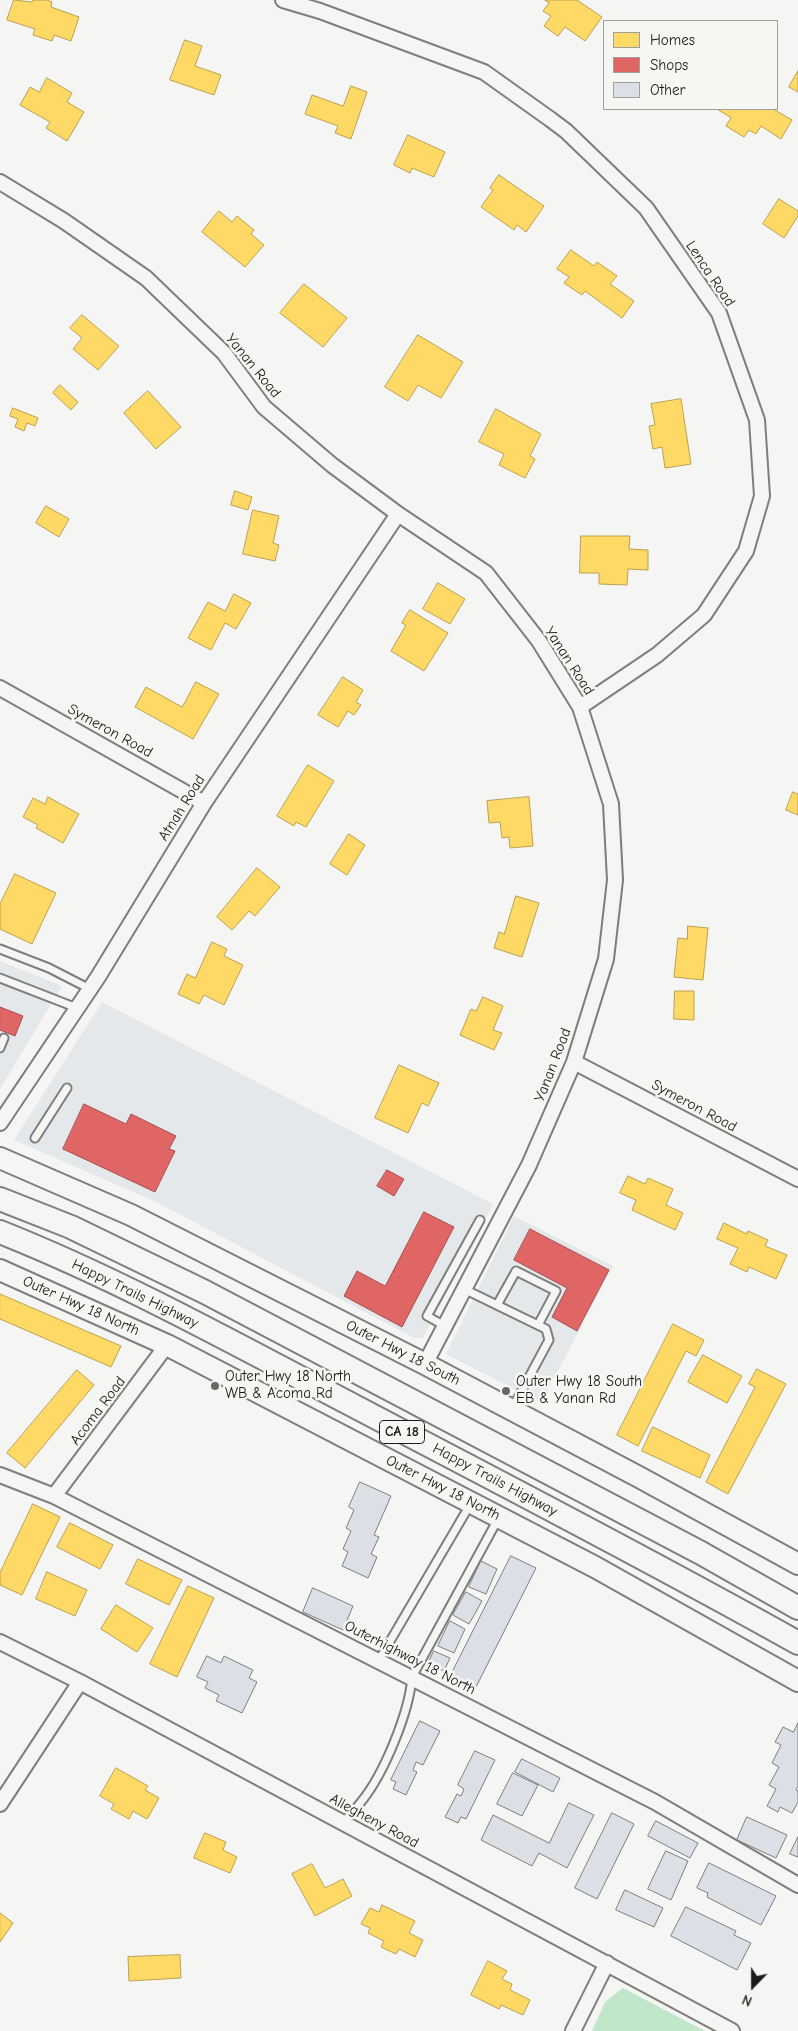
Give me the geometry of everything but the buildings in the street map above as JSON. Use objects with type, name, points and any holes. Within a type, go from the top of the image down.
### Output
[{"type":"main road","name":"Happy Trails Highway","points":[[0,1199],[71,1227],[204,1292],[701,1553],[798,1608]]},
{"type":"main road","name":"Happy Trails Highway","points":[[0,1232],[59,1256],[200,1326],[688,1581],[798,1643]]},
{"type":"street","name":"Lenca Road","points":[[283,0],[320,11],[484,72],[550,119],[566,131],[646,208],[719,313],[757,420],[762,496],[746,551],[704,615],[657,655],[580,707]]},
{"type":"street","name":"Yanan Road","points":[[0,182],[64,221],[146,278],[224,353],[264,407],[326,460],[398,514],[486,573],[539,641],[580,707],[610,804],[615,880],[606,959],[574,1062],[529,1165],[425,1364]]},
{"type":"street","name":"Atnah Road","points":[[2,1117],[90,989],[204,803],[398,514]]},
{"type":"street","name":"Symeron Road","points":[[0,688],[204,803]]},
{"type":"street","name":"Symeron Road","points":[[574,1062],[798,1179]]},
{"type":"street","name":"Outer Hwy 18 South","points":[[0,1158],[131,1215],[425,1364],[639,1477],[798,1564]]},
{"type":"street","name":"Outer Hwy 18 North","points":[[0,1270],[167,1345],[604,1572],[798,1681]]},
{"type":"street","name":"Acoma Road","points":[[54,1496],[167,1345]]},
{"type":"street","name":"Outerhighway 18 North","points":[[0,1475],[54,1496],[379,1660],[655,1802],[798,1885]]},
{"type":"street","name":"Allegheny Road","points":[[0,1642],[80,1682],[732,2031]]},
{"type":"street","points":[[0,1804],[80,1682]]},
{"type":"street","points":[[574,2031],[607,1963]]},
{"type":"lane","points":[[0,949],[50,968],[90,989]]},
{"type":"lane","points":[[0,978],[77,1008]]},
{"type":"lane","points":[[0,1048],[4,1038]]},
{"type":"lane","points":[[35,1138],[67,1088]]},
{"type":"lane","points":[[445,1326],[427,1316],[480,1220]]},
{"type":"lane","points":[[498,1305],[516,1271],[556,1291],[538,1325]]},
{"type":"lane","points":[[464,1289],[546,1329],[549,1340],[512,1409]]},
{"type":"lane","points":[[379,1660],[471,1503]]},
{"type":"lane","points":[[342,1822],[362,1802],[378,1777],[391,1749],[410,1695],[412,1677],[499,1517]]},
{"type":"shaded area","points":[[0,961],[62,986],[0,1089]]},
{"type":"shaded area","points":[[102,1002],[493,1204],[423,1338],[414,1338],[156,1202],[14,1140]]},
{"type":"shaded area","points":[[514,1216],[613,1266],[541,1403],[446,1354]]},
{"type":"green space","points":[[623,1988],[705,2031],[592,2031],[605,2002]]},
{"type":"place","name":"Outer Hwy 18 North WB & Acoma Rd","points":[[215,1386]]},
{"type":"place","name":"Outer Hwy 18 South EB & Yanan Rd","points":[[506,1391]]}]
